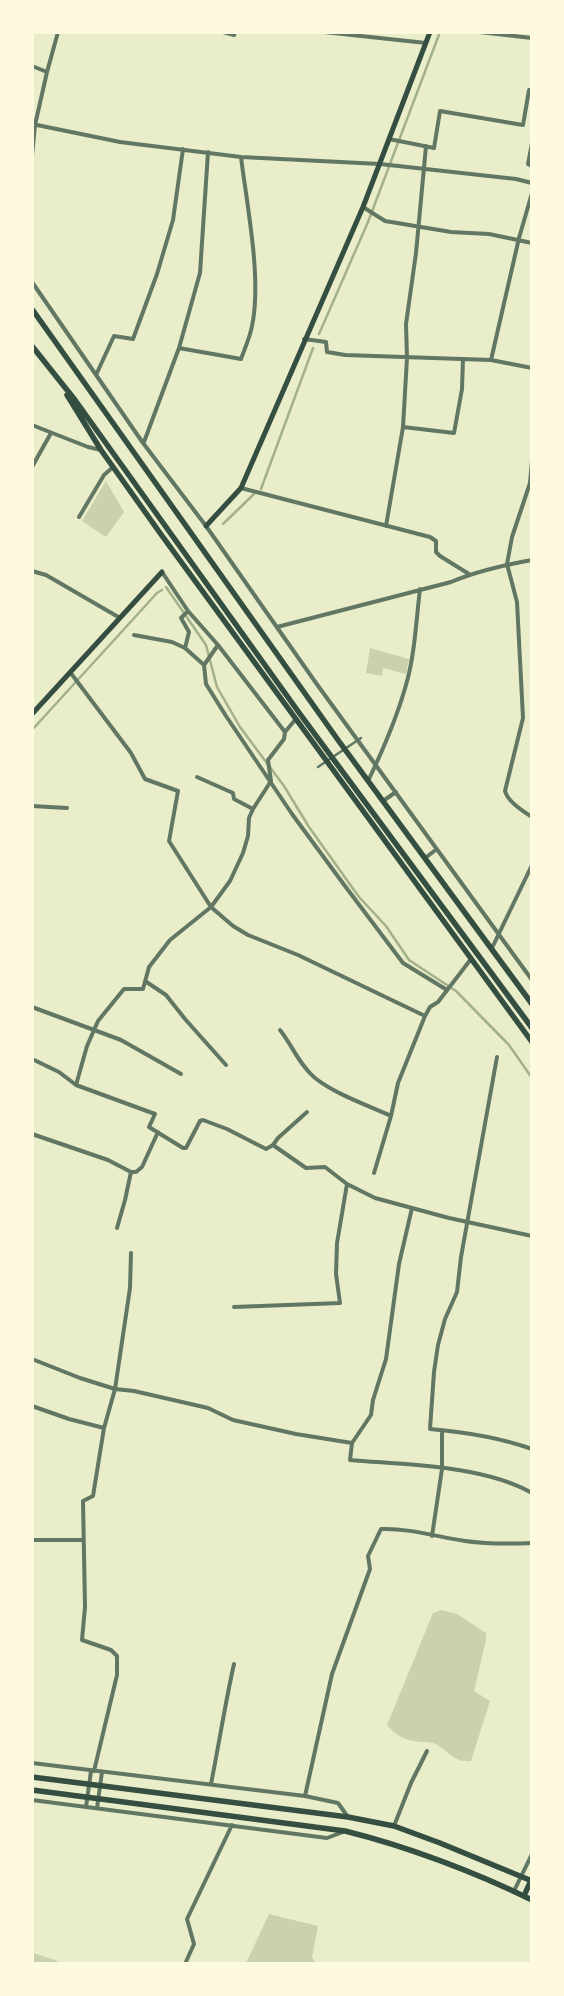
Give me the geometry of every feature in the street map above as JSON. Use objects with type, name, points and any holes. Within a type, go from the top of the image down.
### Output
[{"type":"main road","points":[[206,526],[241,488],[304,339],[363,207],[430,32]]},
{"type":"main road","points":[[32,309],[101,409],[368,781],[532,1004]]},
{"type":"main road","points":[[32,346],[50,368],[294,706],[532,1028]]},
{"type":"main road","points":[[50,368],[101,450],[295,720],[532,1042]]},
{"type":"main road","points":[[32,714],[162,572]]},
{"type":"main road","points":[[32,1777],[348,1817],[394,1826],[531,1880],[524,1896]]},
{"type":"main road","points":[[32,1790],[345,1831],[371,1837],[428,1857],[532,1900]]},
{"type":"street","points":[[32,156],[34,125],[58,32]]},
{"type":"street","points":[[223,32],[234,35],[235,32]]},
{"type":"street","points":[[324,32],[426,43]]},
{"type":"street","points":[[479,32],[532,38]]},
{"type":"street","points":[[32,66],[47,72]]},
{"type":"street","points":[[389,139],[434,148],[440,111],[523,125],[529,90],[532,90]]},
{"type":"street","points":[[34,125],[120,142],[241,157],[380,164],[516,179],[532,183]]},
{"type":"street","points":[[532,143],[528,164],[532,166]]},
{"type":"street","points":[[386,526],[403,427],[407,358],[406,324],[425,169],[426,146]]},
{"type":"street","points":[[96,375],[114,336],[133,339],[157,274],[173,220],[183,149]]},
{"type":"street","points":[[143,443],[179,348],[200,273],[208,152]]},
{"type":"street","points":[[179,348],[241,359],[252,326],[255,290],[254,259],[241,157]]},
{"type":"street","points":[[491,360],[519,238],[532,193]]},
{"type":"street","points":[[363,207],[386,221],[418,227],[519,238],[532,242]]},
{"type":"street","points":[[32,282],[143,443],[206,526],[532,980]]},
{"type":"street","points":[[304,339],[326,342],[326,350],[329,352],[407,358],[491,360],[532,368]]},
{"type":"street","points":[[403,427],[454,433],[462,389],[463,359]]},
{"type":"street","points":[[32,425],[88,447],[101,450]]},
{"type":"street","points":[[32,467],[52,433]]},
{"type":"street","points":[[532,460],[530,483],[512,537],[507,564],[517,602],[523,718],[505,791],[514,804],[532,817]]},
{"type":"street","points":[[79,517],[104,475],[113,466]]},
{"type":"street","points":[[241,488],[433,538],[436,541],[436,552],[440,556],[470,574]]},
{"type":"street","points":[[277,627],[451,582],[470,574],[507,564],[532,560]]},
{"type":"street","points":[[32,571],[46,575],[120,618]]},
{"type":"street","points":[[162,572],[188,611],[218,645],[285,732]]},
{"type":"street","points":[[368,781],[376,765],[406,684],[412,656],[420,590]]},
{"type":"street","points":[[185,648],[189,632],[181,618],[188,611]]},
{"type":"street","points":[[134,635],[172,642],[185,648],[204,665]]},
{"type":"street","points":[[218,645],[204,665],[206,684],[212,695],[292,814],[403,963],[447,990]]},
{"type":"street","points":[[70,672],[131,753],[145,779],[178,791],[169,841],[211,908],[233,926],[248,935],[298,955],[425,1016]]},
{"type":"street","points":[[76,1085],[98,1021],[121,991],[124,989],[143,989],[149,966],[170,940],[211,908],[230,881],[241,858],[248,836],[249,818],[253,808],[271,781],[268,762],[284,739],[285,732],[295,720]]},
{"type":"street","points":[[318,767],[359,739]]},
{"type":"street","points":[[197,777],[232,793],[234,799],[253,808]]},
{"type":"street","points":[[383,801],[396,792]]},
{"type":"street","points":[[32,806],[67,808]]},
{"type":"street","points":[[425,858],[437,849]]},
{"type":"street","points":[[492,949],[532,865]]},
{"type":"street","points":[[374,1173],[392,1116],[398,1082],[425,1016],[430,1007],[438,1002],[471,959]]},
{"type":"street","points":[[145,981],[166,995],[226,1065]]},
{"type":"street","points":[[32,1008],[121,1040],[181,1074]]},
{"type":"street","points":[[280,1030],[315,1078],[358,1101],[392,1116]]},
{"type":"street","points":[[497,1057],[469,1222],[461,1257],[457,1292],[445,1319],[438,1345],[430,1429],[466,1432],[506,1440],[532,1449]]},
{"type":"street","points":[[32,1059],[59,1072],[76,1085],[155,1114],[149,1127],[186,1148],[200,1121],[203,1120],[227,1129],[266,1149],[273,1145],[278,1138],[307,1112]]},
{"type":"street","points":[[32,1134],[108,1160],[131,1172],[136,1172],[142,1167],[158,1132]]},
{"type":"street","points":[[273,1145],[306,1168],[325,1167],[347,1184],[375,1198],[532,1236]]},
{"type":"street","points":[[117,1228],[131,1172]]},
{"type":"street","points":[[234,1307],[340,1303],[336,1274],[337,1243],[347,1184]]},
{"type":"street","points":[[412,1208],[399,1264],[386,1359],[373,1400],[371,1415],[352,1443],[350,1460],[483,1475],[513,1483],[532,1493]]},
{"type":"street","points":[[86,1807],[117,1675],[117,1656],[111,1650],[82,1640],[85,1607],[83,1501],[93,1496],[104,1428],[115,1389],[130,1288],[131,1253]]},
{"type":"street","points":[[32,1359],[80,1378],[115,1389],[134,1391],[208,1408],[233,1420],[296,1434],[352,1443]]},
{"type":"street","points":[[32,1406],[69,1419],[104,1428]]},
{"type":"street","points":[[432,1536],[442,1469],[442,1430]]},
{"type":"street","points":[[305,1796],[332,1674],[370,1569],[368,1556],[380,1529],[467,1542],[532,1543]]},
{"type":"street","points":[[32,1540],[83,1540]]},
{"type":"street","points":[[211,1784],[234,1664]]},
{"type":"street","points":[[394,1826],[426,1751]]},
{"type":"street","points":[[32,1763],[305,1796],[338,1803],[348,1817]]},
{"type":"street","points":[[97,1808],[102,1772]]},
{"type":"street","points":[[32,1800],[326,1838],[345,1831]]},
{"type":"street","points":[[185,1964],[194,1944],[187,1919],[232,1825]]},
{"type":"street","points":[[514,1891],[532,1854]]},
{"type":"green space","points":[[106,481],[124,512],[106,537],[82,521]]},
{"type":"green space","points":[[370,648],[409,659],[406,674],[383,668],[382,676],[366,673]]},
{"type":"green space","points":[[442,1610],[457,1614],[486,1633],[474,1691],[490,1701],[471,1761],[459,1760],[433,1743],[406,1739],[387,1725],[433,1613]]},
{"type":"green space","points":[[269,1914],[318,1926],[312,1957],[315,1963],[246,1963]]},
{"type":"green space","points":[[33,1953],[55,1960],[60,1963],[33,1963]]},
{"type":"waterway","points":[[319,334],[368,222],[440,32]]},
{"type":"waterway","points":[[261,489],[313,348]]},
{"type":"waterway","points":[[223,524],[254,494]]},
{"type":"waterway","points":[[166,587],[206,645],[217,687],[240,727],[284,786],[309,827],[359,897],[386,926],[409,960],[456,991],[509,1045],[532,1078]]},
{"type":"waterway","points":[[32,730],[157,593],[162,590]]}]
